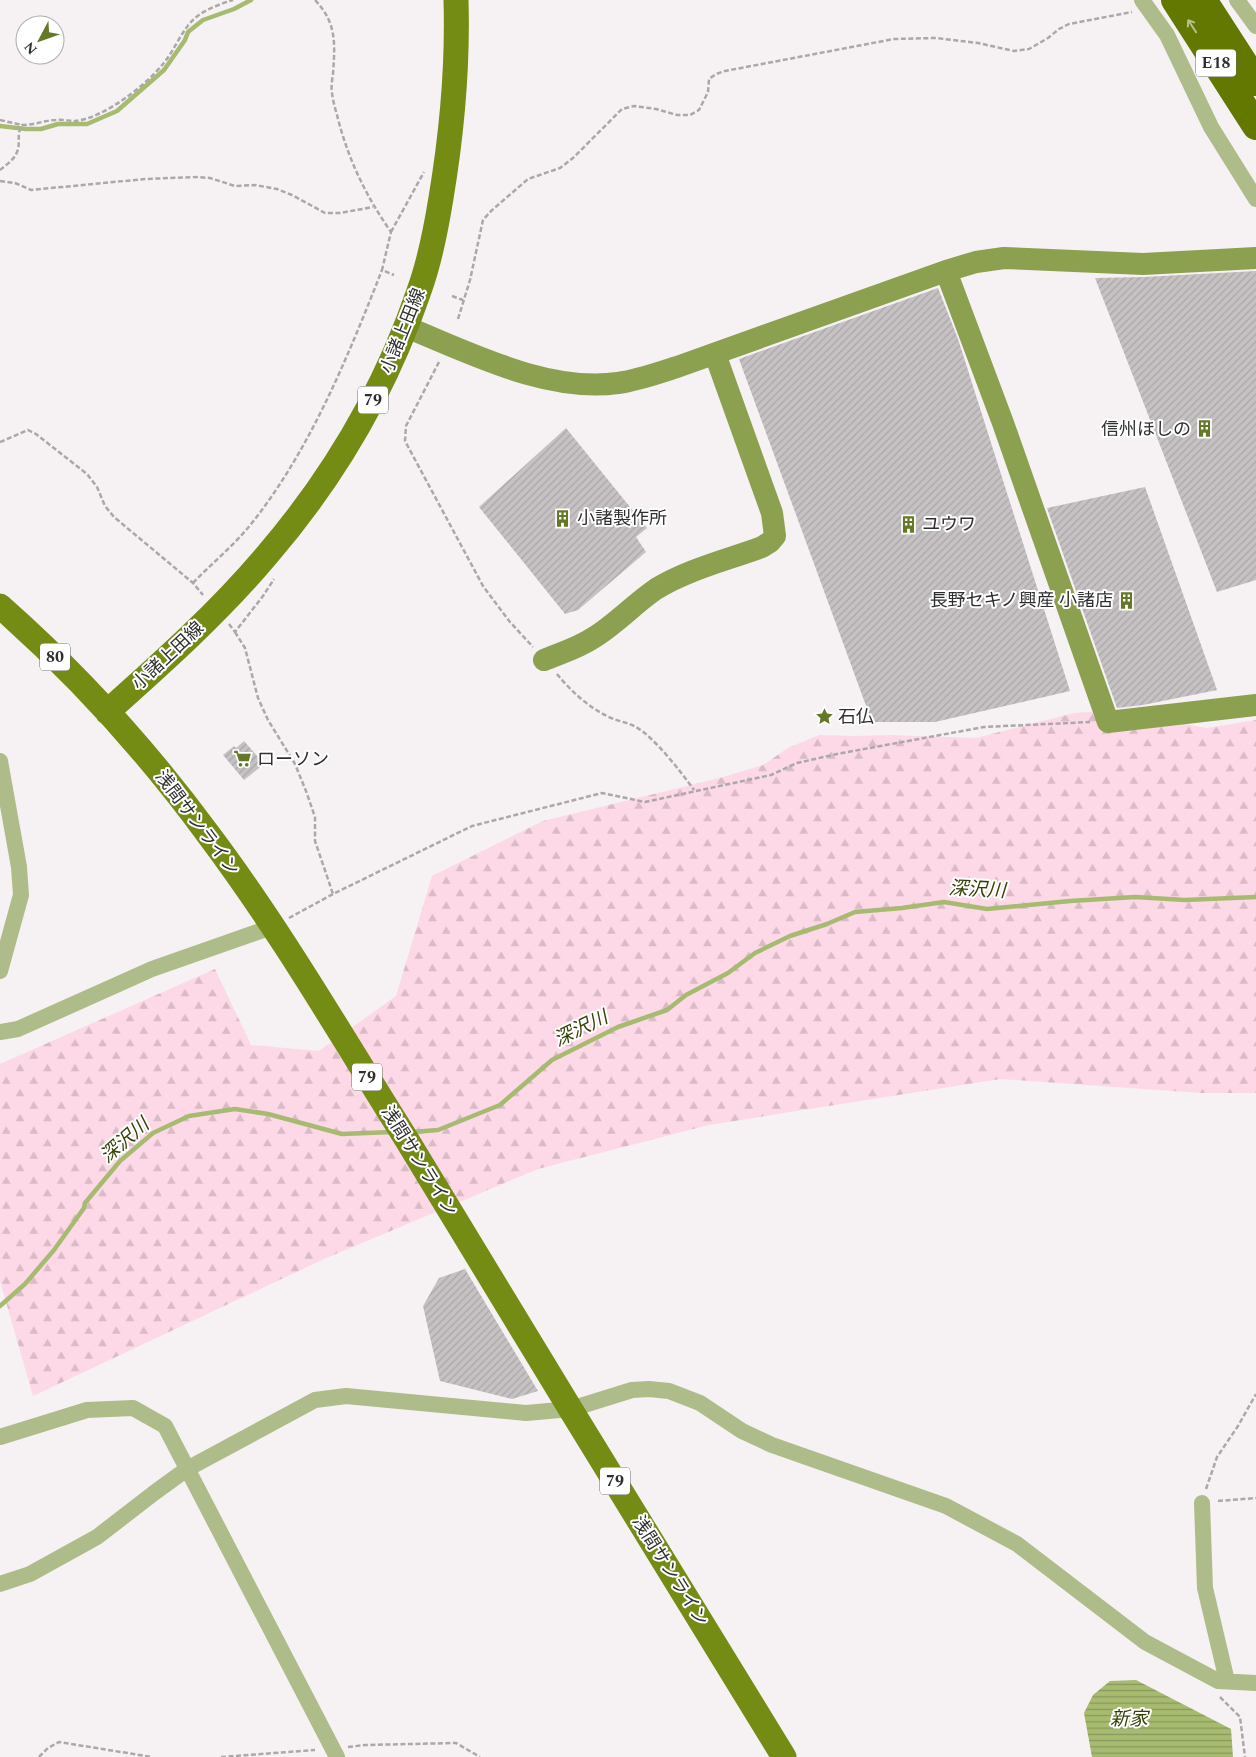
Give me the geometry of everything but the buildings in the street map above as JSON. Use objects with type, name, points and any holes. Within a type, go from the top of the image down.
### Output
[{"type":"highway","name":"E18","points":[[1174,0],[1256,126]]},
{"type":"highway","name":"E18","points":[[1203,0],[1256,82]]},
{"type":"main road","name":"小諸上田線","points":[[107,712],[232,594],[293,524],[341,456],[365,417],[384,380],[420,291],[429,257],[452,120],[456,60],[456,0]]},
{"type":"main road","name":"浅間サンライン","points":[[0,606],[68,670],[107,712],[164,778],[240,877],[288,950],[446,1204],[784,1757]]},
{"type":"street","points":[[1237,0],[1256,26]]},
{"type":"street","points":[[1145,5],[1167,35],[1211,127],[1256,199]]},
{"type":"street","points":[[406,327],[511,369],[542,378],[570,383],[617,383],[646,377],[715,354],[976,262],[1004,258],[1143,264],[1256,258]]},
{"type":"street","points":[[946,271],[1108,722],[1256,705]]},
{"type":"street","points":[[544,660],[579,647],[594,638],[644,599],[675,579],[700,568],[762,547],[775,536],[772,513],[715,354]]},
{"type":"street","points":[[0,760],[20,867],[21,895],[0,971]]},
{"type":"street","points":[[0,1032],[18,1029],[152,970],[272,927]]},
{"type":"street","points":[[0,1584],[30,1574],[97,1537],[187,1469],[315,1400],[346,1396],[526,1413],[571,1410],[632,1390],[649,1389],[669,1391],[700,1403],[742,1431],[772,1445],[946,1506],[1017,1544],[1146,1642],[1223,1681],[1256,1683]]},
{"type":"street","points":[[0,1437],[87,1410],[133,1408],[164,1426],[335,1753]]},
{"type":"street","points":[[1202,1503],[1205,1588],[1223,1681]]},
{"type":"path","points":[[0,120],[22,125],[55,120],[74,121],[114,107],[161,66],[174,50],[191,21],[198,15],[234,0]]},
{"type":"path","points":[[315,0],[334,30],[332,93],[342,134],[354,170],[373,207],[391,232]]},
{"type":"path","points":[[458,319],[470,280],[483,220],[528,180],[560,168],[573,158],[622,109],[634,106],[656,109],[677,115],[690,115],[699,110],[708,92],[710,79],[716,74],[894,39],[936,38],[978,43],[1014,51],[1029,49],[1069,24],[1145,5]]},
{"type":"path","points":[[0,170],[14,158],[18,151],[18,132],[22,125]]},
{"type":"path","points":[[192,583],[246,530],[280,484],[339,374],[382,270],[391,232],[434,156],[447,158]]},
{"type":"path","points":[[0,181],[15,183],[31,190],[145,179],[196,177],[210,178],[235,186],[255,185],[277,190],[292,195],[325,213],[340,213],[373,207]]},
{"type":"path","points":[[382,270],[394,275]]},
{"type":"path","points":[[452,296],[463,300]]},
{"type":"path","points":[[439,362],[406,426],[405,441],[483,586],[510,622],[579,697],[606,716],[637,728],[657,745],[694,790]]},
{"type":"path","points":[[0,442],[28,430],[36,434],[87,474],[97,487],[105,506],[114,517],[192,583],[203,595]]},
{"type":"path","points":[[235,632],[245,648],[258,698],[268,720],[295,764],[306,791],[315,817],[315,841],[333,894]]},
{"type":"path","points":[[272,927],[333,894],[472,826],[602,793],[645,802],[771,775],[797,763],[837,754],[984,727],[1108,722]]},
{"type":"path","points":[[1256,1394],[1238,1426],[1217,1457],[1202,1503],[1256,1498]]},
{"type":"path","points":[[1223,1681],[1220,1697],[1240,1717],[1244,1757]]},
{"type":"path","points":[[39,1757],[48,1748],[59,1742],[152,1757]]},
{"type":"path","points":[[221,1757],[335,1753],[365,1745],[456,1743],[480,1757]]},
{"type":"green space","points":[[1111,711],[1207,728],[1256,720],[1256,1093],[1201,1093],[1000,1079],[709,1125],[538,1169],[324,1259],[33,1396],[0,1281],[0,1064],[215,969],[251,1045],[319,1051],[396,996],[432,876],[543,821],[720,778],[763,765],[788,748],[819,735],[976,738],[1074,713]]},
{"type":"water","name":"新家","points":[[1136,1680],[1231,1729],[1233,1757],[1092,1757],[1084,1713],[1093,1695],[1110,1681]]},
{"type":"waterway","points":[[0,126],[41,129],[58,124],[87,124],[117,111],[164,70],[185,40],[188,32],[203,20],[234,9],[251,0]]},
{"type":"waterway","name":"深沢川","points":[[412,1132],[438,1130],[500,1105],[552,1060],[618,1027],[667,1010],[686,995],[728,973],[755,953],[790,936],[827,924],[855,912],[944,902],[987,909],[1135,897],[1185,900],[1256,897]]},
{"type":"waterway","name":"深沢川","points":[[0,1306],[25,1284],[54,1250],[84,1208],[85,1203],[120,1161],[153,1133],[189,1116],[235,1109],[268,1114],[342,1134],[392,1132]]},
{"type":"place","name":"信州ほしの","points":[[1205,429]]},
{"type":"place","name":"小諸製作所","points":[[563,518]]},
{"type":"place","name":"ユウワ","points":[[908,524]]},
{"type":"place","name":"長野セキノ興産 小諸店","points":[[1127,600]]},
{"type":"place","name":"石仏","points":[[824,717]]},
{"type":"place","name":"ローソン","points":[[243,759]]}]
